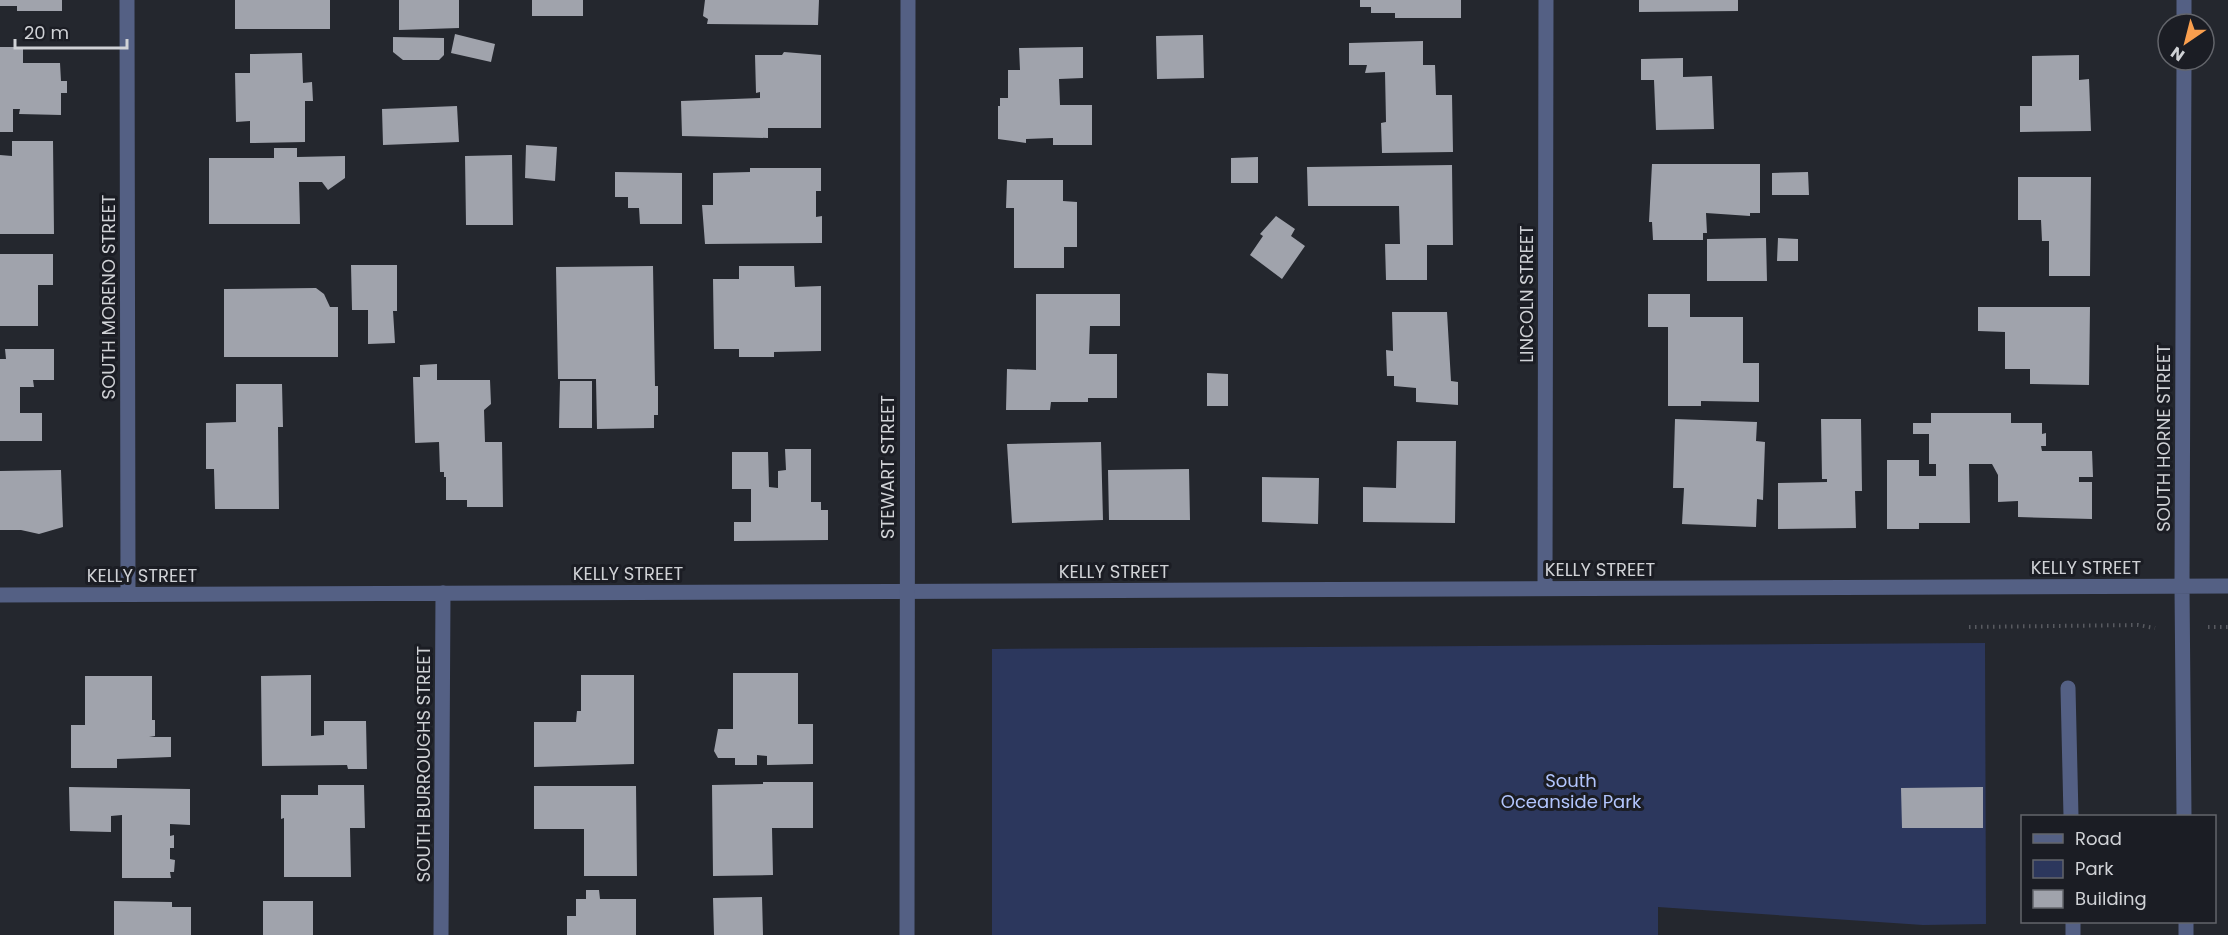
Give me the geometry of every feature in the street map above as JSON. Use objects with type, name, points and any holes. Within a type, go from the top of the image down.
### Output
[{"type":"street","name":"SOUTH MORENO STREET","points":[[127,0],[128,594]]},
{"type":"street","name":"STEWART STREET","points":[[908,0],[906,591],[908,935]]},
{"type":"street","name":"LINCOLN STREET","points":[[1545,588],[1546,0]]},
{"type":"street","name":"SOUTH HORNE STREET","points":[[2184,72],[2182,628],[2184,815]]},
{"type":"street","name":"KELLY STREET","points":[[0,595],[2228,586]]},
{"type":"street","name":"SOUTH BURROUGHS STREET","points":[[441,935],[443,593]]},
{"type":"street","points":[[2068,688],[2071,815]]},
{"type":"path","points":[[1969,627],[2138,625],[2145,628],[2228,627]]},
{"type":"green space","name":"South Oceanside Park","points":[[1985,643],[1986,924],[1923,925],[1658,907],[1658,935],[992,935],[992,649]]},
{"type":"building","points":[[0,0],[62,0],[62,11],[17,11],[17,6],[0,6]]},
{"type":"building","points":[[235,0],[330,0],[330,29],[235,29]]},
{"type":"building","points":[[399,0],[459,0],[459,28],[399,30]]},
{"type":"building","points":[[532,0],[583,0],[583,16],[532,16]]},
{"type":"building","points":[[705,0],[819,0],[818,25],[707,24],[708,19],[703,16]]},
{"type":"building","points":[[1360,0],[1461,0],[1461,18],[1395,18],[1395,13],[1371,13],[1371,7],[1360,7]]},
{"type":"building","points":[[1639,0],[1738,0],[1738,11],[1639,12]]},
{"type":"building","points":[[455,34],[495,44],[491,62],[451,53]]},
{"type":"building","points":[[1203,35],[1204,78],[1157,79],[1156,36]]},
{"type":"building","points":[[393,37],[444,38],[444,55],[439,60],[403,60],[393,52]]},
{"type":"building","points":[[1423,41],[1423,65],[1435,65],[1436,95],[1452,95],[1453,152],[1382,153],[1381,123],[1386,122],[1385,72],[1365,73],[1367,65],[1349,65],[1349,43]]},
{"type":"building","points":[[0,47],[23,47],[23,63],[60,63],[61,81],[67,81],[67,93],[61,93],[61,115],[19,114],[20,109],[13,109],[13,132],[0,132]]},
{"type":"building","points":[[1083,47],[1083,78],[1059,79],[1060,105],[1092,105],[1092,145],[1053,145],[1053,138],[1026,139],[1026,143],[998,139],[998,106],[1000,106],[1000,98],[1008,98],[1008,70],[1020,70],[1019,48]]},
{"type":"building","points":[[784,52],[821,55],[821,128],[768,128],[768,138],[682,136],[681,101],[760,98],[760,92],[756,93],[755,55],[782,55]]},
{"type":"building","points":[[302,53],[303,83],[312,82],[313,101],[305,101],[305,142],[250,143],[250,121],[236,122],[235,73],[250,73],[250,54]]},
{"type":"building","points":[[2079,55],[2079,80],[2089,79],[2091,131],[2020,132],[2020,106],[2032,106],[2032,56]]},
{"type":"building","points":[[1683,58],[1683,77],[1712,76],[1714,129],[1656,130],[1654,80],[1641,80],[1641,59]]},
{"type":"building","points":[[457,106],[459,142],[383,145],[382,109]]},
{"type":"building","points":[[12,141],[53,141],[54,234],[0,234],[0,155],[12,156]]},
{"type":"building","points":[[526,145],[557,147],[555,181],[525,178]]},
{"type":"building","points":[[274,148],[297,148],[297,157],[345,156],[345,178],[328,190],[322,182],[299,182],[300,224],[209,224],[209,158],[274,158]]},
{"type":"building","points":[[512,155],[513,225],[466,225],[465,156]]},
{"type":"building","points":[[1258,157],[1258,183],[1231,183],[1231,158]]},
{"type":"building","points":[[1652,164],[1760,164],[1760,213],[1750,213],[1750,216],[1706,213],[1707,233],[1703,233],[1703,240],[1653,240],[1652,222],[1649,222]]},
{"type":"building","points":[[1452,165],[1453,245],[1427,245],[1427,280],[1386,280],[1385,244],[1400,244],[1399,206],[1308,206],[1307,167]]},
{"type":"building","points":[[750,168],[821,168],[821,191],[816,191],[816,217],[822,216],[822,243],[705,244],[702,205],[713,205],[713,173],[750,172]]},
{"type":"building","points":[[615,172],[682,173],[682,224],[640,224],[639,208],[628,208],[628,197],[615,197]]},
{"type":"building","points":[[1808,172],[1809,195],[1772,195],[1772,173]]},
{"type":"building","points":[[2018,177],[2091,177],[2090,276],[2049,276],[2049,241],[2042,241],[2041,220],[2018,220]]},
{"type":"building","points":[[1007,180],[1063,180],[1063,201],[1077,202],[1077,247],[1064,247],[1064,268],[1014,268],[1014,208],[1006,208]]},
{"type":"building","points":[[1276,216],[1295,229],[1291,236],[1305,246],[1282,279],[1250,255],[1263,236],[1260,234]]},
{"type":"building","points":[[1766,238],[1767,281],[1707,281],[1707,239]]},
{"type":"building","points":[[1778,238],[1798,239],[1798,261],[1777,261]]},
{"type":"building","points":[[0,254],[53,254],[53,285],[38,285],[38,326],[0,326]]},
{"type":"building","points":[[351,265],[397,265],[397,311],[393,311],[395,343],[368,344],[368,310],[352,310]]},
{"type":"building","points":[[653,266],[655,386],[658,386],[658,415],[654,415],[654,428],[597,429],[596,379],[558,379],[556,267]]},
{"type":"building","points":[[739,266],[794,266],[795,287],[821,286],[821,351],[774,352],[774,357],[739,357],[739,349],[714,349],[713,279],[739,279]]},
{"type":"building","points":[[316,288],[324,294],[330,307],[338,307],[338,357],[224,357],[224,289]]},
{"type":"building","points":[[1036,294],[1120,294],[1120,326],[1090,326],[1089,354],[1117,354],[1117,398],[1088,398],[1088,402],[1051,402],[1050,410],[1006,410],[1007,369],[1036,370]]},
{"type":"building","points":[[1648,294],[1690,294],[1690,317],[1743,317],[1743,363],[1759,363],[1759,402],[1701,401],[1701,406],[1668,406],[1668,327],[1648,327]]},
{"type":"building","points":[[1978,307],[2090,307],[2089,385],[2030,384],[2030,369],[2005,369],[2005,332],[1978,331]]},
{"type":"building","points":[[1392,312],[1447,312],[1451,381],[1458,382],[1458,405],[1416,402],[1416,388],[1394,386],[1394,376],[1387,376],[1386,350],[1393,351]]},
{"type":"building","points":[[5,349],[54,349],[54,380],[33,380],[34,387],[20,387],[20,413],[42,413],[42,441],[0,441],[0,359],[6,359]]},
{"type":"building","points":[[437,364],[437,380],[490,380],[491,404],[484,410],[485,442],[502,442],[503,507],[467,507],[467,500],[446,500],[446,477],[444,477],[444,472],[440,472],[439,442],[415,443],[413,377],[420,377],[420,365]]},
{"type":"building","points":[[1207,373],[1228,374],[1228,406],[1207,406]]},
{"type":"building","points":[[560,381],[592,381],[592,428],[559,428]]},
{"type":"building","points":[[236,384],[282,384],[283,427],[278,427],[279,509],[215,509],[214,469],[206,469],[206,423],[236,422]]},
{"type":"building","points":[[1931,413],[2011,413],[2011,423],[2042,423],[2042,434],[2046,433],[2046,446],[2041,446],[2042,451],[2092,451],[2093,477],[2079,477],[2079,482],[2092,482],[2092,519],[2018,517],[2018,501],[1998,502],[1998,475],[1992,464],[1969,464],[1970,523],[1919,523],[1919,529],[1887,529],[1887,460],[1919,460],[1919,476],[1936,476],[1936,464],[1929,464],[1929,434],[1913,434],[1913,423],[1931,423]]},
{"type":"building","points":[[1675,419],[1757,422],[1756,441],[1765,442],[1763,500],[1757,499],[1756,527],[1682,524],[1684,488],[1673,488]]},
{"type":"building","points":[[1821,419],[1861,419],[1862,491],[1855,491],[1856,528],[1778,529],[1778,483],[1827,482],[1827,479],[1822,479]]},
{"type":"building","points":[[1397,441],[1456,441],[1455,523],[1363,522],[1363,487],[1396,488]]},
{"type":"building","points":[[1101,442],[1103,520],[1012,523],[1007,444]]},
{"type":"building","points":[[785,449],[811,449],[811,502],[821,502],[821,510],[828,510],[828,540],[734,541],[734,522],[751,522],[751,489],[732,489],[732,452],[768,452],[769,487],[778,488],[778,471],[786,470]]},
{"type":"building","points":[[1189,469],[1190,520],[1109,520],[1108,470]]},
{"type":"building","points":[[61,470],[63,527],[39,534],[21,530],[0,530],[0,471]]},
{"type":"building","points":[[1262,477],[1319,478],[1318,524],[1262,522]]},
{"type":"building","points":[[733,673],[798,673],[798,724],[813,724],[813,764],[767,765],[767,756],[757,755],[757,765],[735,765],[735,758],[718,758],[714,751],[718,729],[733,729]]},
{"type":"building","points":[[311,675],[311,736],[324,735],[324,721],[366,721],[367,769],[348,769],[347,765],[262,766],[261,676]]},
{"type":"building","points":[[581,675],[634,675],[634,764],[534,767],[534,722],[576,722],[577,711],[581,711]]},
{"type":"building","points":[[85,676],[152,676],[152,720],[155,720],[155,736],[149,737],[171,737],[171,757],[117,759],[117,768],[71,768],[71,725],[85,725]]},
{"type":"building","points":[[763,782],[813,782],[813,828],[772,828],[773,875],[713,876],[712,785],[763,784]]},
{"type":"building","points":[[318,785],[364,785],[365,828],[350,828],[351,877],[284,877],[284,818],[281,819],[281,795],[318,795]]},
{"type":"building","points":[[534,786],[636,786],[637,876],[584,876],[584,829],[534,829]]},
{"type":"building","points":[[69,787],[190,789],[190,825],[170,824],[170,836],[174,835],[174,848],[170,848],[170,859],[175,860],[174,872],[170,872],[171,878],[122,878],[122,815],[111,816],[111,832],[70,831]]},
{"type":"building","points":[[1983,787],[1983,828],[1902,828],[1901,788]]},
{"type":"building","points":[[586,890],[599,890],[600,899],[636,899],[636,935],[567,935],[567,916],[576,916],[576,899],[586,899]]},
{"type":"building","points":[[762,897],[763,935],[714,935],[713,898]]},
{"type":"building","points":[[114,901],[172,902],[172,907],[191,907],[191,935],[114,935]]},
{"type":"building","points":[[263,901],[313,901],[313,935],[263,935]]}]
